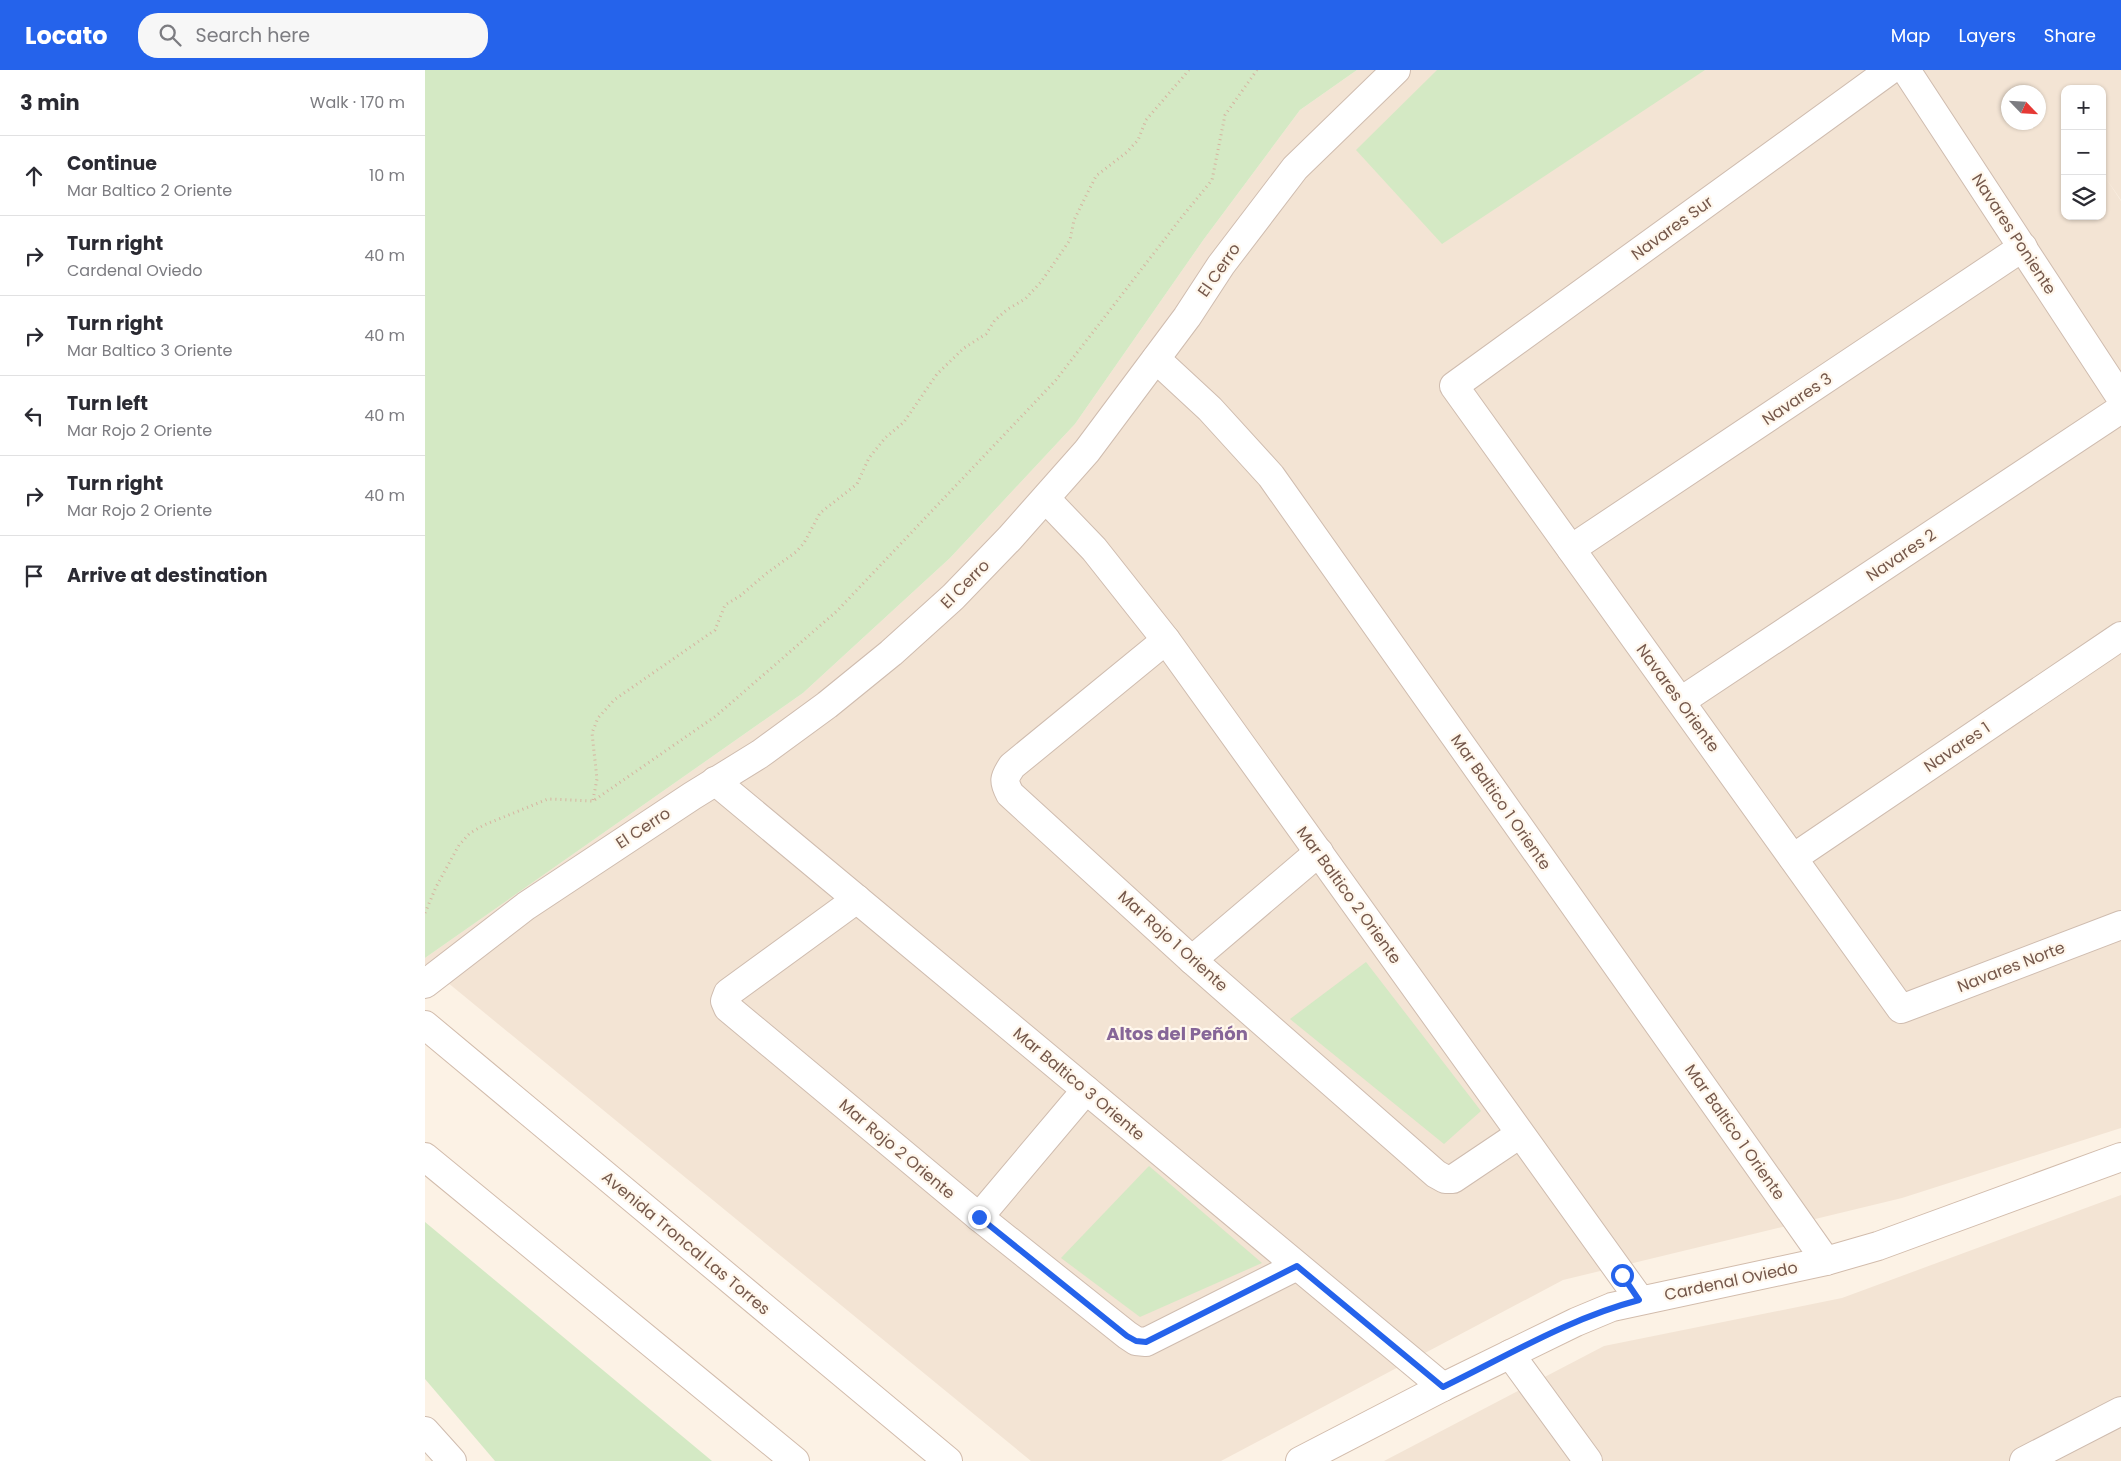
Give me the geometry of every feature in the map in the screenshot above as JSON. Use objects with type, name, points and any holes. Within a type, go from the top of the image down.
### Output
[{"type":"street","name":"El Cerro","points":[[425,984],[526,906],[715,781],[760,754],[827,705],[891,653],[953,597],[1046,499],[1087,451],[1156,359],[1221,265],[1295,168],[1395,70]]},
{"type":"street","name":"Navares Sur","points":[[1454,386],[1890,70]]},
{"type":"street","name":"Navares Poniente","points":[[1906,70],[2121,398]]},
{"type":"street","name":"Navares 3","points":[[1571,549],[2023,247]]},
{"type":"street","name":"Mar Baltico 1 Oriente","points":[[1156,359],[1210,409],[1271,476],[1826,1261]]},
{"type":"street","name":"Navares Oriente","points":[[1454,386],[1901,1009]]},
{"type":"street","name":"Navares 2","points":[[1681,701],[2121,410]]},
{"type":"street","name":"Mar Baltico 2 Oriente","points":[[1046,499],[1094,549],[1166,640],[1639,1300]]},
{"type":"street","name":"Navares 1","points":[[1793,858],[2121,636]]},
{"type":"street","name":"Mar Rojo 1 Oriente","points":[[1166,640],[1012,766],[1004,777],[1004,783],[1010,794],[1192,960],[1429,1168],[1445,1179],[1453,1179],[1520,1134]]},
{"type":"street","name":"Mar Baltico 3 Oriente","points":[[715,781],[1443,1387]]},
{"type":"street","points":[[1192,960],[1319,852]]},
{"type":"street","name":"Mar Rojo 2 Oriente","points":[[857,899],[737,986],[729,993],[725,1001],[728,1008],[979,1217],[1127,1336],[1136,1341],[1146,1342],[1297,1266]]},
{"type":"street","name":"Navares Norte","points":[[1901,1009],[2121,925]]},
{"type":"street","name":"Avenida Troncal Las Torres","points":[[425,1025],[948,1461]]},
{"type":"street","points":[[979,1217],[1087,1090]]},
{"type":"street","points":[[425,1156],[795,1461]]},
{"type":"street","name":"Cardenal Oviedo","points":[[1299,1461],[1510,1354],[1612,1307],[1826,1261],[1929,1228],[2121,1157]]},
{"type":"street","points":[[1510,1354],[1588,1461]]},
{"type":"street","points":[[2024,1461],[2121,1411]]},
{"type":"street","points":[[425,1430],[452,1461]]},
{"type":"path","points":[[593,801],[597,779],[592,733],[598,718],[620,696],[715,630],[725,605],[740,596],[796,552],[804,543],[820,513],[857,484],[869,458],[885,438],[904,422],[937,374],[964,348],[986,334],[995,320],[1008,309],[1025,299],[1041,282],[1070,240],[1074,220],[1096,176],[1127,152],[1137,140],[1146,120],[1189,70]]},
{"type":"path","points":[[425,912],[459,845],[471,833],[484,825],[548,799],[593,801],[715,716],[837,610],[1056,380],[1212,180],[1225,115],[1257,70]]},
{"type":"shaded area","points":[[1357,70],[2121,70],[2121,200],[2106,178],[2106,85],[2061,85],[2061,220],[2106,220],[2106,178],[2121,201],[2121,1128],[1902,1198],[1563,1280],[1221,1461],[1031,1461],[425,964],[425,958],[803,693],[950,558],[1075,424],[1204,239],[1300,110]]},
{"type":"shaded area","points":[[2121,1195],[2121,1461],[1384,1461],[1604,1346],[1842,1298]]},
{"type":"green space","points":[[425,70],[1357,70],[1300,110],[1204,239],[1075,424],[950,558],[803,693],[425,958]]},
{"type":"green space","points":[[1437,70],[1705,70],[1442,244],[1356,150]]},
{"type":"green space","points":[[1366,962],[1481,1111],[1444,1144],[1290,1019]]},
{"type":"green space","points":[[1149,1166],[1262,1263],[1140,1317],[1061,1258]]},
{"type":"green space","points":[[425,1222],[712,1461],[495,1461],[425,1379]]},
{"type":"district","name":"Altos del Peñón","points":[[1177,1033]]},
{"type":"route","points":[[979,1217],[1127,1336],[1136,1341],[1146,1342],[1297,1266],[1443,1387],[1576,1322],[1612,1307],[1639,1300],[1622,1275]]}]
